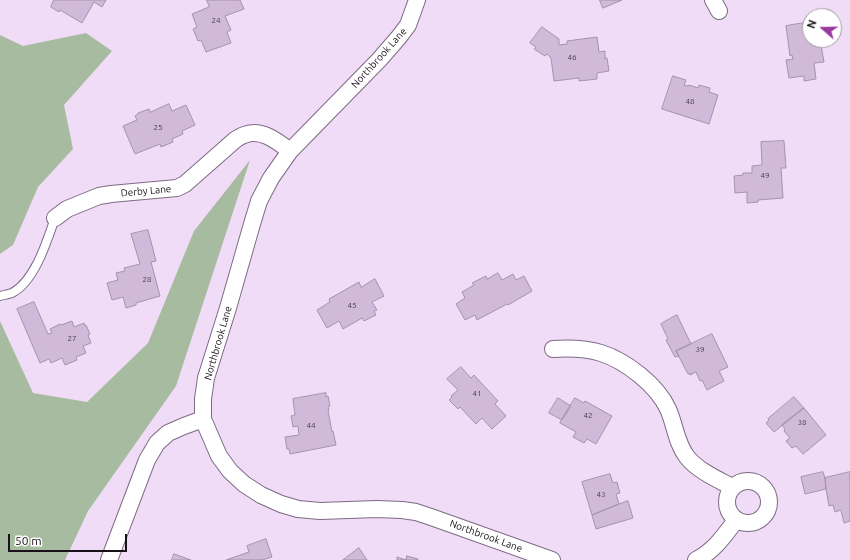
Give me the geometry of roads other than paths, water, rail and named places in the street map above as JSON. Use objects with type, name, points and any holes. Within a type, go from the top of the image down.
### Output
[{"type":"street","name":"Northbrook Lane","points":[[417,0],[408,25],[399,37],[379,60],[290,151],[271,178],[259,201],[206,378],[203,419],[219,456],[230,471],[244,484],[261,495],[281,504],[298,509],[320,511],[377,509],[416,512],[552,560]]},
{"type":"street","name":"Derby Lane","points":[[55,218],[67,209],[99,196],[177,188],[185,184],[235,140],[244,134],[264,135],[274,139],[290,151]]},
{"type":"street","points":[[553,349],[570,348],[601,353],[615,359],[645,380],[659,394],[668,408],[679,443],[685,456],[692,463],[732,488]]},
{"type":"street","points":[[109,560],[147,460],[157,444],[168,433],[203,419]]},
{"type":"street","points":[[746,480],[759,484],[766,491],[769,498],[768,508],[763,517],[752,523],[745,523],[736,520],[729,511],[726,502],[727,495],[738,482],[746,480]]},
{"type":"street","points":[[696,560],[713,549],[736,520]]},
{"type":"lane","points":[[0,296],[11,293],[21,287],[33,272],[55,218]]}]
